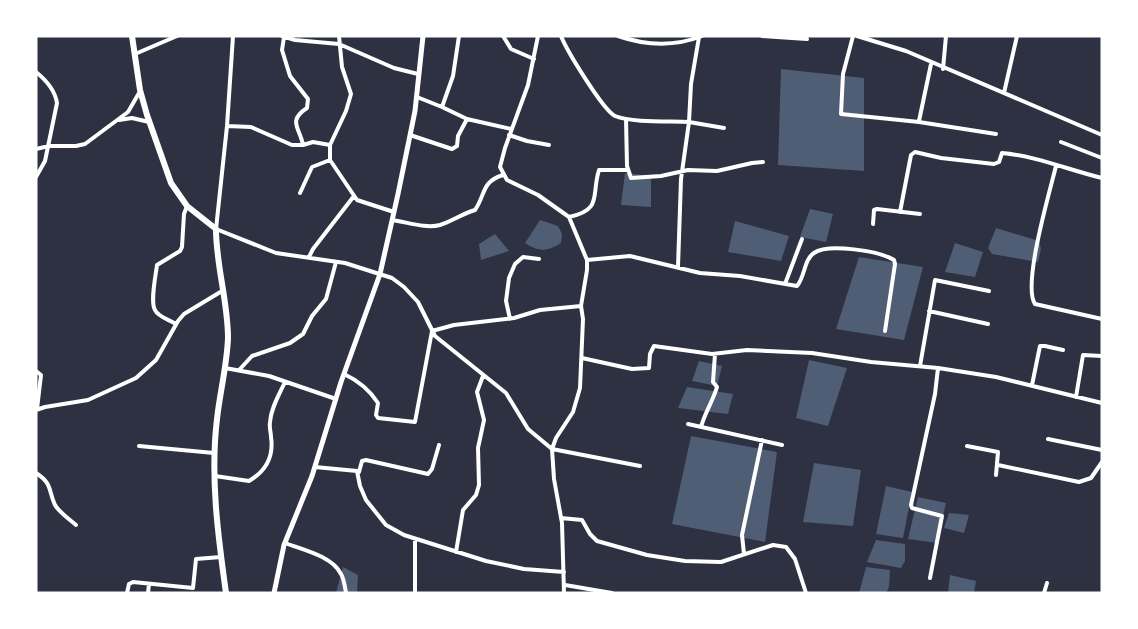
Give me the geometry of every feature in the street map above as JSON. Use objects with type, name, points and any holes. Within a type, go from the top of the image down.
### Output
[{"type":"main road","points":[[132,36],[140,90],[171,183],[187,206],[216,229],[222,291],[228,314],[225,368],[217,420],[214,476],[226,593]]},
{"type":"street","points":[[135,54],[177,36]]},
{"type":"street","points":[[233,36],[227,126],[216,229],[276,253],[336,261],[392,278],[412,294],[418,302],[435,336],[506,393],[528,429],[552,449],[640,466]]},
{"type":"street","points":[[339,36],[342,67],[351,94],[346,111],[330,145],[330,160],[359,202],[394,212]]},
{"type":"street","points":[[274,593],[285,543],[315,466],[344,374],[380,274],[417,96],[423,36]]},
{"type":"street","points":[[442,107],[453,76],[459,36]]},
{"type":"street","points":[[503,36],[511,49],[534,59]]},
{"type":"street","points":[[538,36],[528,85],[511,129],[500,167],[507,180],[552,204],[569,217],[587,260],[580,306],[583,319],[582,358],[577,400],[552,449],[554,479],[561,518],[564,593]]},
{"type":"street","points":[[561,36],[586,82],[611,114],[626,119],[689,122],[724,128]]},
{"type":"street","points":[[618,36],[643,44],[682,43],[701,37],[691,84],[689,122],[682,171],[678,267]]},
{"type":"street","points":[[762,36],[807,39]]},
{"type":"street","points":[[996,134],[919,122],[841,114],[843,74],[855,36],[906,51],[931,64],[1102,135]]},
{"type":"street","points":[[943,69],[946,36]]},
{"type":"street","points":[[1004,93],[1017,36]]},
{"type":"street","points":[[303,145],[295,124],[298,113],[307,108],[308,99],[290,75],[282,50],[283,37],[339,44],[394,68],[418,74]]},
{"type":"street","points":[[919,122],[931,64]]},
{"type":"street","points":[[36,72],[56,96],[57,103],[45,161],[36,177]]},
{"type":"street","points":[[36,149],[85,144],[128,111],[140,90]]},
{"type":"street","points":[[417,96],[466,119],[511,129]]},
{"type":"street","points":[[115,122],[132,118],[149,122]]},
{"type":"street","points":[[410,134],[452,149],[457,146],[458,136],[466,119]]},
{"type":"street","points":[[626,119],[627,170],[629,176],[633,178],[661,176],[682,171],[717,171],[763,162]]},
{"type":"street","points":[[227,126],[251,127],[283,143],[297,146],[313,142],[330,145]]},
{"type":"street","points":[[509,135],[549,145]]},
{"type":"street","points":[[1061,142],[1102,158]]},
{"type":"street","points":[[900,212],[911,155],[915,152],[941,158],[994,164],[999,162],[1001,154],[1013,154],[1102,178]]},
{"type":"street","points":[[300,193],[312,167],[330,160]]},
{"type":"street","points":[[1056,166],[1035,258],[1032,300],[1035,304],[1102,319]]},
{"type":"street","points":[[569,217],[584,213],[591,207],[594,202],[599,170],[627,170]]},
{"type":"street","points":[[392,220],[428,226],[447,222],[464,212],[475,210],[486,186],[494,178],[503,175]]},
{"type":"street","points":[[309,257],[354,196]]},
{"type":"street","points":[[176,324],[160,316],[154,309],[155,279],[157,265],[180,251],[187,206]]},
{"type":"street","points":[[873,224],[875,209],[920,214]]},
{"type":"street","points":[[785,284],[802,239]]},
{"type":"street","points":[[587,260],[630,256],[700,273],[740,276],[799,285],[810,257],[814,253],[823,249],[867,252],[890,258],[895,264],[885,331]]},
{"type":"street","points":[[510,319],[506,301],[511,272],[523,256],[539,259]]},
{"type":"street","points":[[240,369],[252,356],[290,343],[303,334],[312,316],[326,299],[336,261]]},
{"type":"street","points":[[920,366],[934,282],[938,280],[989,291]]},
{"type":"street","points":[[36,372],[41,375],[37,410],[75,404],[94,398],[136,378],[146,370],[156,360],[184,314],[222,291]]},
{"type":"street","points":[[432,331],[454,325],[510,319],[540,310],[580,306]]},
{"type":"street","points":[[929,311],[988,324]]},
{"type":"street","points":[[344,374],[362,383],[374,397],[378,406],[376,415],[378,418],[415,422],[432,331]]},
{"type":"street","points":[[582,358],[639,370],[649,368],[650,354],[654,346],[715,354],[736,350],[812,353],[996,377],[1102,403]]},
{"type":"street","points":[[1032,385],[1040,346],[1064,350]]},
{"type":"street","points":[[701,427],[706,409],[713,401],[717,387],[713,382],[715,354]]},
{"type":"street","points":[[1076,397],[1083,355],[1102,356]]},
{"type":"street","points":[[225,368],[240,369],[336,399]]},
{"type":"street","points":[[930,578],[942,516],[912,508],[911,504],[935,394],[938,368]]},
{"type":"street","points":[[456,553],[463,510],[476,495],[479,485],[478,448],[484,420],[477,392],[483,376]]},
{"type":"street","points":[[214,476],[249,481],[270,461],[271,414],[285,382]]},
{"type":"street","points":[[687,424],[782,445]]},
{"type":"street","points":[[1048,439],[1102,450]]},
{"type":"street","points":[[744,554],[742,535],[762,440]]},
{"type":"street","points":[[439,445],[432,469],[428,474],[362,461],[359,473],[362,494],[381,519],[395,531],[456,553],[509,566],[564,572]]},
{"type":"street","points":[[139,446],[215,453]]},
{"type":"street","points":[[967,446],[998,452],[996,475]]},
{"type":"street","points":[[998,465],[1079,482],[1091,478],[1102,462]]},
{"type":"street","points":[[315,466],[354,470],[359,473]]},
{"type":"street","points":[[36,473],[52,490],[55,504],[76,525]]},
{"type":"street","points":[[561,518],[582,520],[597,541],[669,559],[705,563],[721,562],[773,545],[786,547],[795,559],[806,593]]},
{"type":"street","points":[[414,593],[415,539]]},
{"type":"street","points":[[285,543],[320,556],[334,566],[342,576],[346,593]]},
{"type":"street","points":[[128,593],[130,582],[193,588],[197,558],[222,557]]},
{"type":"street","points":[[1044,593],[1047,583]]},
{"type":"street","points":[[148,593],[149,584]]},
{"type":"street","points":[[565,585],[612,593]]},
{"type":"water","points":[[781,69],[864,78],[864,171],[778,165]]},
{"type":"water","points":[[625,173],[651,176],[651,207],[621,205]]},
{"type":"water","points":[[810,209],[833,214],[826,242],[800,237]]},
{"type":"water","points":[[540,220],[558,226],[562,234],[561,243],[543,250],[525,243]]},
{"type":"water","points":[[735,221],[789,236],[781,261],[728,252]]},
{"type":"water","points":[[996,228],[1039,241],[1041,249],[1038,262],[992,254],[988,248]]},
{"type":"water","points":[[495,234],[509,251],[481,260],[479,244]]},
{"type":"water","points":[[955,243],[983,252],[975,277],[945,272]]},
{"type":"water","points":[[859,257],[923,267],[904,340],[836,329]]},
{"type":"water","points":[[809,360],[847,368],[828,426],[796,418]]},
{"type":"water","points":[[699,361],[722,366],[717,386],[692,381]]},
{"type":"water","points":[[687,387],[733,394],[728,414],[678,408]]},
{"type":"water","points":[[691,436],[777,452],[765,542],[672,524]]},
{"type":"water","points":[[814,463],[861,470],[853,526],[803,522]]},
{"type":"water","points":[[886,486],[912,492],[903,538],[876,534]]},
{"type":"water","points":[[918,497],[946,503],[937,543],[908,539]]},
{"type":"water","points":[[949,513],[969,515],[964,533],[944,528]]},
{"type":"water","points":[[876,540],[905,544],[905,561],[901,568],[867,562]]},
{"type":"water","points":[[343,567],[358,575],[357,593],[336,593]]},
{"type":"water","points":[[866,567],[890,570],[889,587],[886,593],[859,593]]},
{"type":"water","points":[[950,575],[976,581],[974,593],[948,593]]}]
